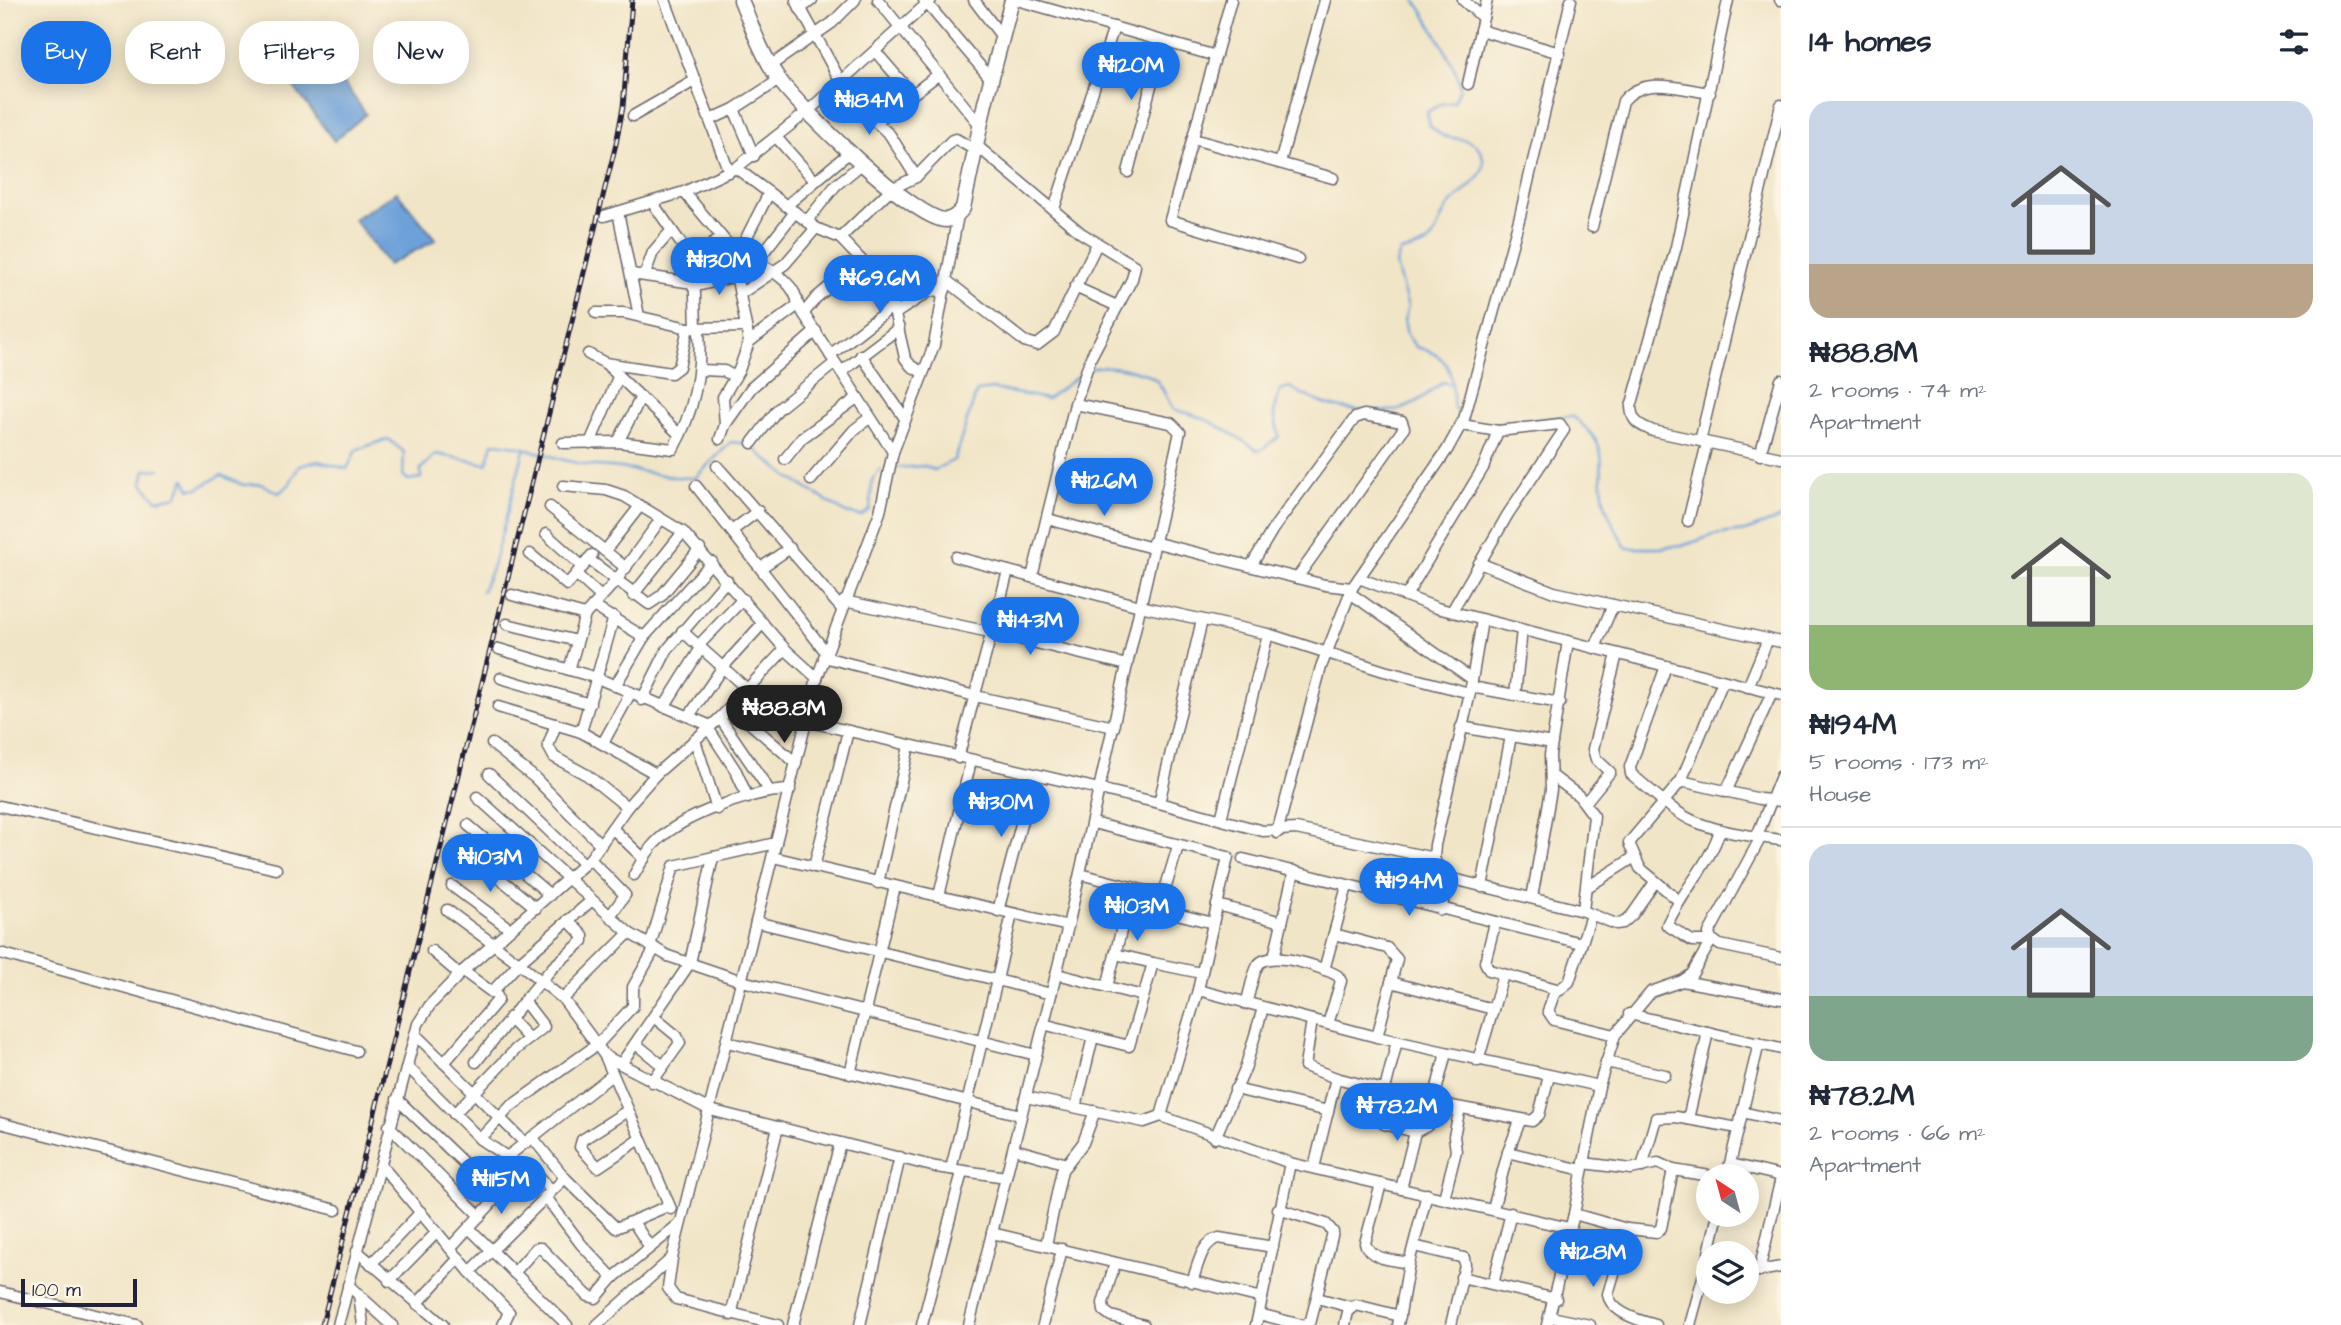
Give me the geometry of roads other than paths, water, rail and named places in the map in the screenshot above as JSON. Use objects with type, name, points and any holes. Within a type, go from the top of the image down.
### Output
[{"type":"main road","points":[[741,0],[770,66],[807,111],[891,189],[931,216],[948,220],[958,215],[962,208],[991,79],[1014,0]]},
{"type":"street","points":[[666,0],[732,170],[769,192],[811,224],[840,238],[860,260],[895,309],[905,358],[911,366],[922,372]]},
{"type":"street","points":[[812,0],[798,5],[839,84],[899,146],[916,177]]},
{"type":"street","points":[[840,0],[848,10]]},
{"type":"street","points":[[770,66],[814,37],[848,10],[855,0]]},
{"type":"street","points":[[878,0],[980,125]]},
{"type":"street","points":[[974,0],[1002,37]]},
{"type":"street","points":[[1014,0],[1216,55]]},
{"type":"street","points":[[1231,0],[1170,220],[1297,259]]},
{"type":"street","points":[[1280,163],[1325,0]]},
{"type":"street","points":[[1463,0],[1483,18]]},
{"type":"street","points":[[1468,84],[1487,0]]},
{"type":"street","points":[[1277,833],[1326,651],[1351,591],[1464,417],[1517,229],[1560,53],[1571,1],[1558,0]]},
{"type":"street","points":[[1728,0],[1676,247],[1631,407],[1636,423],[1653,431],[1781,458]]},
{"type":"street","points":[[604,216],[684,192],[732,170],[754,156],[839,84],[927,1],[991,79]]},
{"type":"street","points":[[1054,209],[1114,27]]},
{"type":"street","points":[[1480,30],[1560,53]]},
{"type":"street","points":[[1128,172],[1163,41]]},
{"type":"street","points":[[875,51],[912,94]]},
{"type":"street","points":[[876,122],[939,74]]},
{"type":"street","points":[[633,116],[696,80]]},
{"type":"street","points":[[712,118],[734,109],[779,80]]},
{"type":"street","points":[[1592,227],[1623,101],[1629,93],[1648,85],[1710,93]]},
{"type":"street","points":[[1689,521],[1703,442],[1777,140],[1781,105]]},
{"type":"street","points":[[734,109],[754,156]]},
{"type":"street","points":[[776,137],[815,181]]},
{"type":"street","points":[[840,238],[891,189],[916,177],[954,138],[975,148],[1097,244],[1135,266],[1091,357],[1075,404],[1032,577]]},
{"type":"street","points":[[1193,139],[1333,178]]},
{"type":"street","points":[[756,262],[791,209],[815,181],[850,151]]},
{"type":"street","points":[[740,294],[772,270],[785,264],[836,185],[863,163]]},
{"type":"street","points":[[684,192],[731,248],[772,270],[797,298],[801,309],[892,452]]},
{"type":"street","points":[[725,425],[722,402],[749,342],[737,276],[738,254],[769,192]]},
{"type":"street","points":[[564,443],[618,442],[670,450],[675,446],[701,370],[695,329],[694,262],[652,202]]},
{"type":"street","points":[[618,212],[639,316]]},
{"type":"street","points":[[778,1325],[676,1299],[668,1288],[672,1258],[817,678],[880,512],[892,452],[904,417],[934,345],[958,215]]},
{"type":"street","points":[[645,274],[653,252],[671,231]]},
{"type":"street","points":[[694,262],[720,237]]},
{"type":"street","points":[[945,285],[1031,345],[1046,340],[1054,332],[1097,244]]},
{"type":"street","points":[[749,342],[816,298],[860,260]]},
{"type":"street","points":[[632,274],[645,274],[693,285],[737,276]]},
{"type":"street","points":[[752,443],[778,409],[835,364],[895,309],[945,285]]},
{"type":"street","points":[[1075,287],[1117,306]]},
{"type":"street","points":[[596,313],[639,316],[695,329],[746,327]]},
{"type":"street","points":[[835,364],[861,355],[899,328]]},
{"type":"street","points":[[605,363],[675,372],[695,329]]},
{"type":"street","points":[[720,439],[725,425],[751,388],[816,331]]},
{"type":"street","points":[[588,354],[619,375],[679,434]]},
{"type":"street","points":[[861,355],[904,417]]},
{"type":"street","points":[[701,370],[724,371],[735,377]]},
{"type":"street","points":[[590,443],[619,375]]},
{"type":"street","points":[[1760,455],[1780,387]]},
{"type":"street","points":[[618,442],[641,397]]},
{"type":"street","points":[[785,459],[802,438],[857,398]]},
{"type":"street","points":[[969,1325],[1101,790],[1178,428],[1112,410],[1075,404]]},
{"type":"street","points":[[1251,566],[1273,529],[1355,418],[1364,415],[1402,422],[1404,428],[1297,578]]},
{"type":"street","points":[[1452,611],[1518,497],[1564,430],[1560,424],[1498,431],[1464,417]]},
{"type":"street","points":[[811,480],[854,430],[869,418]]},
{"type":"street","points":[[1406,596],[1483,468],[1498,431]]},
{"type":"street","points":[[717,466],[843,605],[991,632],[1128,665]]},
{"type":"street","points":[[564,486],[606,490],[640,506],[683,532],[712,562],[785,649],[817,678]]},
{"type":"street","points":[[696,486],[762,567],[825,654],[975,695],[1114,727]]},
{"type":"street","points":[[530,554],[567,585],[640,506]]},
{"type":"street","points":[[550,508],[626,568]]},
{"type":"street","points":[[733,530],[758,511]]},
{"type":"street","points":[[569,670],[589,611],[626,568],[661,519]]},
{"type":"street","points":[[1048,519],[1351,591],[1471,687]]},
{"type":"street","points":[[633,595],[683,532]]},
{"type":"street","points":[[546,534],[583,567],[615,582],[647,604],[654,602],[700,549]]},
{"type":"street","points":[[762,567],[789,548]]},
{"type":"street","points":[[957,557],[1140,606],[1268,634],[1384,671],[1560,703]]},
{"type":"street","points":[[615,686],[644,637],[712,562]]},
{"type":"street","points":[[1479,563],[1554,592],[1781,642]]},
{"type":"street","points":[[583,567],[601,597]]},
{"type":"street","points":[[958,758],[1008,571]]},
{"type":"street","points":[[1359,578],[1482,620],[1776,694],[1726,792]]},
{"type":"street","points":[[642,700],[667,650],[727,580]]},
{"type":"street","points":[[512,595],[614,617],[644,637]]},
{"type":"street","points":[[664,707],[700,647],[743,598]]},
{"type":"street","points":[[675,602],[691,619]]},
{"type":"street","points":[[1595,648],[1613,605]]},
{"type":"street","points":[[582,732],[614,617]]},
{"type":"street","points":[[1159,803],[1202,620]]},
{"type":"street","points":[[1482,620],[1471,687],[1434,858],[1441,876],[1448,880],[1587,913],[1616,924],[1623,923],[1655,882]]},
{"type":"street","points":[[690,716],[722,668],[763,623]]},
{"type":"street","points":[[507,624],[577,641]]},
{"type":"street","points":[[1515,695],[1522,629]]},
{"type":"street","points":[[682,631],[747,689]]},
{"type":"street","points":[[1221,819],[1268,634]]},
{"type":"street","points":[[1748,687],[1768,639]]},
{"type":"street","points":[[1532,898],[1568,641]]},
{"type":"street","points":[[499,649],[597,678],[642,700],[690,716],[709,727],[736,771],[748,797]]},
{"type":"street","points":[[338,1325],[415,1034],[430,1005],[494,942],[587,862],[627,807],[656,774],[720,718],[785,649]]},
{"type":"street","points":[[1585,803],[1610,772],[1596,760],[1593,749],[1617,654]]},
{"type":"street","points":[[1665,666],[1630,770],[1665,802],[1695,822],[1720,830],[1781,840]]},
{"type":"street","points":[[501,678],[590,704]]},
{"type":"street","points":[[1678,900],[1655,882],[1633,858],[1629,843],[1681,780],[1723,681]]},
{"type":"street","points":[[603,743],[630,694]]},
{"type":"street","points":[[498,707],[582,732],[656,774]]},
{"type":"street","points":[[731,707],[796,763]]},
{"type":"street","points":[[720,718],[769,790]]},
{"type":"street","points":[[733,735],[743,718]]},
{"type":"street","points":[[806,721],[1277,833],[1296,829],[1434,858]]},
{"type":"street","points":[[556,724],[548,746],[555,757],[587,775],[627,807]]},
{"type":"street","points":[[1461,727],[1552,743]]},
{"type":"street","points":[[814,867],[848,731]]},
{"type":"street","points":[[1482,887],[1511,736]]},
{"type":"street","points":[[695,740],[717,808]]},
{"type":"street","points":[[492,744],[535,778],[601,845]]},
{"type":"street","points":[[878,883],[909,746]]},
{"type":"street","points":[[939,896],[971,761]]},
{"type":"street","points":[[489,774],[625,894],[610,916]]},
{"type":"street","points":[[998,911],[1034,775]]},
{"type":"street","points":[[1551,775],[1585,803],[1595,822],[1586,888],[1587,913],[1581,943],[1569,982],[1554,994],[1548,1011],[1549,1017],[1615,1035]]},
{"type":"street","points":[[1590,1325],[1549,1321],[1556,1299],[1600,1086],[1615,1035],[1629,1014],[1651,992],[1682,981],[1692,974],[1711,941],[1709,933],[1759,837],[1775,800],[1781,776]]},
{"type":"street","points":[[1681,780],[1726,792],[1775,800]]},
{"type":"street","points":[[634,875],[654,844],[673,828],[717,808],[769,790],[790,790]]},
{"type":"street","points":[[477,797],[629,933],[653,947],[742,981],[1036,1055]]},
{"type":"street","points":[[0,806],[276,869]]},
{"type":"street","points":[[1093,823],[1228,857],[1198,990],[1161,1116]]},
{"type":"street","points":[[468,825],[550,895]]},
{"type":"street","points":[[612,828],[644,859]]},
{"type":"street","points":[[1720,830],[1709,854],[1678,900],[1667,925],[1692,941],[1711,941],[1781,958]]},
{"type":"street","points":[[480,1139],[499,1119],[598,1044],[633,1006],[633,987],[653,947],[671,869],[690,861],[776,843]]},
{"type":"street","points":[[1162,900],[1178,846]]},
{"type":"street","points":[[463,848],[536,908]]},
{"type":"street","points":[[621,1064],[691,963],[713,857]]},
{"type":"street","points":[[773,857],[1068,926]]},
{"type":"street","points":[[1586,888],[1633,858]]},
{"type":"street","points":[[1243,859],[1581,943]]},
{"type":"street","points":[[1274,957],[1294,871]]},
{"type":"street","points":[[1080,874],[1156,894],[1173,913],[1213,923]]},
{"type":"street","points":[[1441,910],[1448,880]]},
{"type":"street","points":[[452,886],[510,929]]},
{"type":"street","points":[[850,1074],[895,886]]},
{"type":"street","points":[[1324,970],[1347,886]]},
{"type":"street","points":[[1107,987],[1132,887]]},
{"type":"street","points":[[492,992],[519,963],[592,901]]},
{"type":"street","points":[[1217,905],[1282,922]]},
{"type":"street","points":[[447,910],[542,979],[563,999],[598,1044],[606,1056],[668,1206],[681,1220]]},
{"type":"street","points":[[922,1325],[957,1170],[967,1102],[1012,914]]},
{"type":"street","points":[[476,1062],[542,979],[583,941],[568,920]]},
{"type":"street","points":[[756,922],[1051,994]]},
{"type":"street","points":[[1495,923],[1486,966],[1503,975],[1560,990]]},
{"type":"street","points":[[563,999],[629,933]]},
{"type":"street","points":[[1334,934],[1394,952],[1396,959],[1377,1037]]},
{"type":"street","points":[[432,951],[492,992],[498,1000],[444,1063]]},
{"type":"street","points":[[0,953],[356,1051]]},
{"type":"street","points":[[1115,954],[1201,974]]},
{"type":"street","points":[[1246,1004],[1258,964],[1274,957],[1338,976],[1341,981],[1328,1024]]},
{"type":"street","points":[[1043,1024],[1129,1046],[1153,963]]},
{"type":"street","points":[[1057,974],[1143,996]]},
{"type":"street","points":[[1478,1061],[1503,975]]},
{"type":"street","points":[[1682,981],[1781,999]]},
{"type":"street","points":[[1391,982],[1493,1009]]},
{"type":"street","points":[[1198,990],[1377,1037],[1600,1086]]},
{"type":"street","points":[[454,1114],[544,1024],[524,1001]]},
{"type":"street","points":[[1215,1138],[1245,1069],[1263,1008]]},
{"type":"street","points":[[1629,1014],[1781,1049]]},
{"type":"street","points":[[509,1018],[528,1039]]},
{"type":"street","points":[[652,1082],[680,1039],[655,1018]]},
{"type":"street","points":[[1312,1020],[1305,1066],[1336,1078],[1384,1090]]},
{"type":"street","points":[[1688,1119],[1708,1032]]},
{"type":"street","points":[[415,1034],[473,1094],[499,1119],[528,1140],[616,1228],[634,1223],[668,1206]]},
{"type":"street","points":[[1076,1107],[1093,1037]]},
{"type":"street","points":[[1397,1041],[1384,1090],[1380,1120],[1384,1124],[1415,1132],[1427,1126],[1446,1053]]},
{"type":"street","points":[[727,1042],[1021,1115]]},
{"type":"street","points":[[1731,1164],[1759,1043]]},
{"type":"street","points":[[636,1044],[663,1066]]},
{"type":"street","points":[[606,1056],[710,1110],[957,1170],[1006,1177]]},
{"type":"street","points":[[1606,1062],[1665,1075]]},
{"type":"street","points":[[407,1066],[480,1139],[507,1157],[612,1075]]},
{"type":"street","points":[[1435,1103],[1520,1121],[1532,1121],[1539,1115],[1549,1076]]},
{"type":"street","points":[[1314,1168],[1336,1078]]},
{"type":"street","points":[[1235,1089],[1328,1111]]},
{"type":"street","points":[[1026,1097],[1144,1122],[1161,1116],[1215,1138],[1290,1163],[1569,1228]]},
{"type":"street","points":[[397,1099],[498,1196]]},
{"type":"street","points":[[1444,1198],[1456,1151],[1454,1136],[1460,1108]]},
{"type":"street","points":[[627,1111],[582,1140],[580,1147],[598,1167],[640,1139]]},
{"type":"street","points":[[1046,1245],[1062,1170],[1083,1143],[1095,1111]]},
{"type":"street","points":[[1742,1112],[1781,1121]]},
{"type":"street","points":[[1642,1167],[1656,1118],[1662,1116],[1688,1119],[1738,1128]]},
{"type":"street","points":[[1493,1209],[1508,1152],[1520,1121]]},
{"type":"street","points":[[0,1123],[337,1210]]},
{"type":"street","points":[[389,1125],[480,1216]]},
{"type":"street","points":[[716,1325],[728,1314],[778,1127]]},
{"type":"street","points":[[1401,1189],[1415,1132]]},
{"type":"street","points":[[793,1325],[840,1143]]},
{"type":"street","points":[[1014,1149],[1067,1164]]},
{"type":"street","points":[[1508,1152],[1583,1166],[1631,1169],[1658,1163],[1673,1170],[1696,1174]]},
{"type":"street","points":[[860,1325],[900,1157]]},
{"type":"street","points":[[1278,1209],[1326,1224],[1333,1232],[1311,1320],[1303,1325],[1257,1320],[1273,1247],[1278,1209],[1290,1163]]},
{"type":"street","points":[[381,1165],[470,1272],[508,1310],[509,1318],[503,1325]]},
{"type":"street","points":[[450,1248],[528,1166],[581,1244],[613,1278]]},
{"type":"street","points":[[1574,1214],[1652,1234],[1661,1228],[1673,1170]]},
{"type":"street","points":[[1759,1171],[1781,1177],[1759,1271],[1781,1267]]},
{"type":"street","points":[[470,1272],[565,1178]]},
{"type":"street","points":[[1381,1184],[1365,1244],[1367,1250],[1372,1255],[1409,1264]]},
{"type":"street","points":[[1317,1298],[1351,1307],[1356,1305],[1399,1320],[1409,1264],[1427,1194]]},
{"type":"street","points":[[371,1264],[421,1212]]},
{"type":"street","points":[[1493,1284],[1511,1213]]},
{"type":"street","points":[[514,1273],[538,1248],[592,1298],[600,1295],[613,1278],[681,1220]]},
{"type":"street","points":[[634,1223],[649,1246]]},
{"type":"street","points":[[468,1228],[567,1325]]},
{"type":"street","points":[[1627,1229],[1608,1301],[1639,1323],[1656,1325]]},
{"type":"street","points":[[389,1281],[437,1232]]},
{"type":"street","points":[[992,1233],[1262,1298]]},
{"type":"street","points":[[1192,1282],[1206,1245],[1211,1240],[1219,1238],[1273,1247]]},
{"type":"street","points":[[1414,1246],[1464,1258],[1451,1325]]},
{"type":"street","points":[[1043,1325],[1062,1249]]},
{"type":"street","points":[[357,1251],[443,1325]]},
{"type":"street","points":[[417,1304],[459,1258]]},
{"type":"street","points":[[597,1325],[672,1258]]},
{"type":"street","points":[[1115,1263],[1103,1303],[1104,1311],[1130,1323],[1144,1325]]},
{"type":"street","points":[[1461,1277],[1556,1299]]},
{"type":"street","points":[[348,1286],[392,1325]]},
{"type":"street","points":[[0,1292],[137,1325]]},
{"type":"street","points":[[359,1294],[363,1325]]},
{"type":"street","points":[[1690,1325],[1696,1304]]},
{"type":"street","points":[[1345,1325],[1351,1307]]},
{"type":"water","points":[[298,84],[344,84],[366,114],[334,141],[294,87]]},
{"type":"water","points":[[397,192],[436,240],[388,265],[354,219]]},
{"type":"waterway","points":[[1415,0],[1448,56],[1460,86],[1454,102],[1441,104],[1427,112],[1430,126],[1443,136],[1474,144],[1481,152],[1483,161],[1479,176],[1447,208],[1430,241],[1420,247],[1400,252],[1396,265],[1408,307],[1404,320],[1407,335],[1416,347],[1429,351],[1444,362],[1451,377],[1454,409],[1462,415]]},
{"type":"waterway","points":[[1090,369],[1114,367],[1151,376],[1159,383],[1174,410],[1208,421],[1259,451],[1279,437],[1274,413],[1280,390],[1290,387],[1325,404],[1364,411]]},
{"type":"waterway","points":[[894,468],[925,466],[934,470],[954,460],[977,391],[993,389],[1047,399],[1081,374]]},
{"type":"waterway","points":[[1371,411],[1403,409],[1443,382],[1452,385]]},
{"type":"waterway","points":[[1489,425],[1572,416],[1586,428],[1599,448],[1605,503],[1626,548],[1662,548],[1688,544],[1714,535],[1745,531],[1781,518]]},
{"type":"waterway","points":[[160,469],[145,470],[142,483],[157,500],[177,496],[185,479],[190,489],[199,488],[221,475],[243,485],[261,484],[279,493],[289,485],[299,466],[318,461],[347,469],[356,450],[388,439],[404,452],[403,475],[408,480],[421,478],[421,469],[436,454],[487,464],[493,443],[516,446],[587,465],[695,478],[731,442],[748,444],[787,476],[846,513],[861,516],[870,510],[872,480],[881,469]]},
{"type":"waterway","points":[[482,591],[493,566],[524,450]]},
{"type":"railway","points":[[322,1325],[616,144],[623,107],[632,0]]}]
